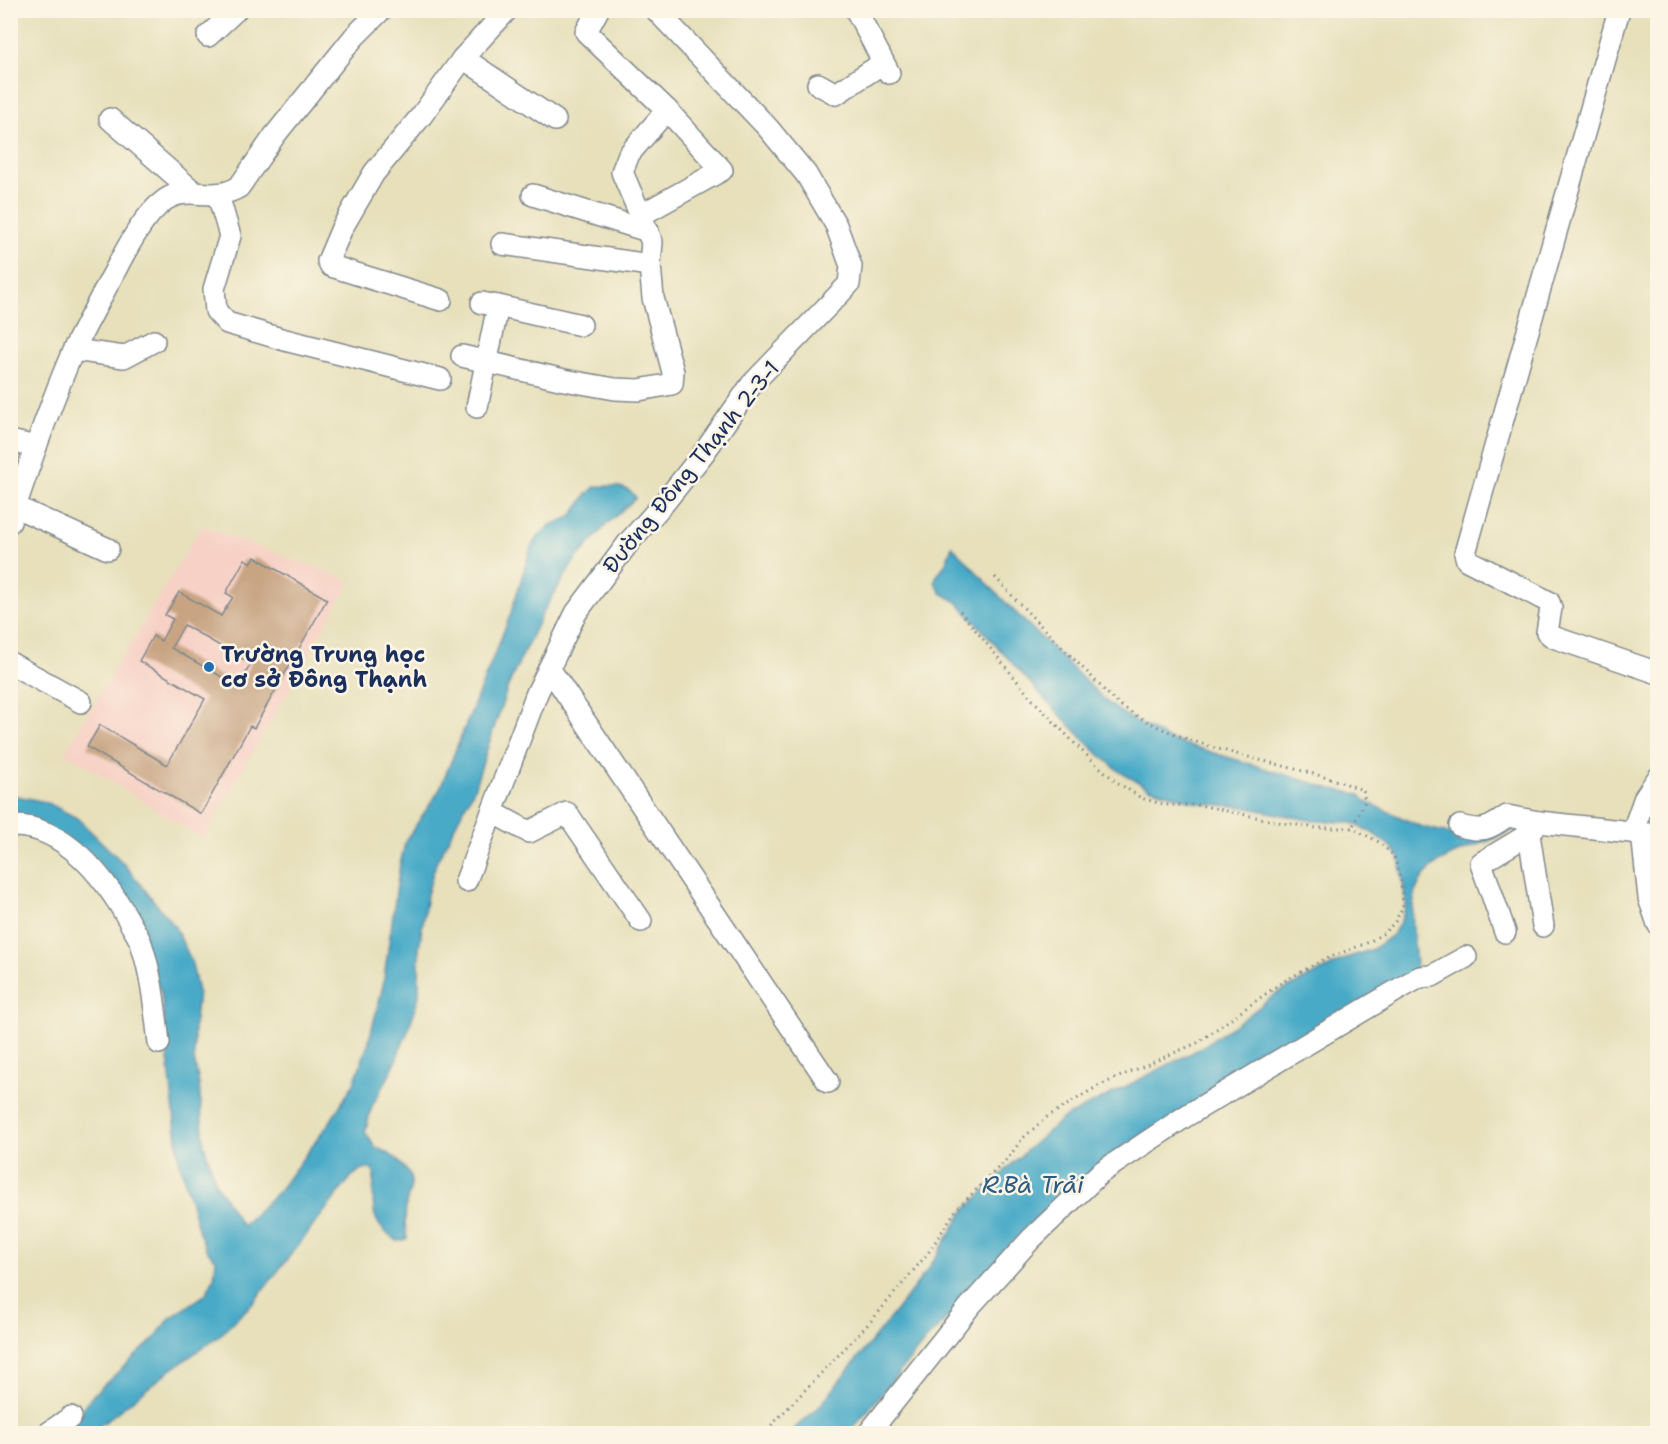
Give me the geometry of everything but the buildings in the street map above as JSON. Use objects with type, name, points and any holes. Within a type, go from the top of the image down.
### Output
[{"type":"street","points":[[208,36],[236,10]]},
{"type":"street","points":[[441,300],[331,266],[328,261],[342,228],[374,173],[422,115],[463,58],[507,10]]},
{"type":"street","points":[[533,195],[644,223],[722,170],[667,110],[586,32],[598,10]]},
{"type":"street","name":"Đường Đông Thạnh 2-3-1","points":[[466,881],[537,693],[576,613],[629,542],[703,454],[752,384],[849,284],[851,266],[836,225],[806,174],[768,128],[656,10]]},
{"type":"street","points":[[818,84],[836,94],[886,68],[856,10]]},
{"type":"street","points":[[1619,10],[1465,553],[1467,560],[1549,602],[1551,608],[1547,632],[1553,637],[1658,673]]},
{"type":"street","points":[[108,549],[13,515],[36,447],[74,350],[126,250],[155,208],[168,198],[183,194],[218,195],[239,188],[289,117],[377,12]]},
{"type":"street","points":[[463,58],[555,120]]},
{"type":"street","points":[[462,356],[564,381],[615,389],[639,390],[672,384],[673,372],[654,298],[651,265],[652,242],[622,172],[629,154],[667,110]]},
{"type":"street","points":[[110,119],[195,193]]},
{"type":"street","points":[[218,195],[230,236],[214,289],[216,311],[227,323],[440,379]]},
{"type":"street","points":[[502,244],[651,265]]},
{"type":"street","points":[[477,407],[486,362],[490,305],[581,325]]},
{"type":"street","points":[[74,350],[124,357],[154,341]]},
{"type":"street","points":[[10,441],[36,447]]},
{"type":"street","points":[[10,663],[81,702]]},
{"type":"street","points":[[549,668],[828,1082]]},
{"type":"street","points":[[1658,778],[1645,797],[1644,833],[1649,898],[1658,924]]},
{"type":"street","points":[[492,812],[529,832],[567,813],[641,921]]},
{"type":"street","points":[[1460,826],[1478,831],[1486,829],[1507,816],[1534,828],[1644,833]]},
{"type":"street","points":[[10,826],[42,831],[59,840],[88,862],[113,892],[140,941],[152,981],[159,1043]]},
{"type":"street","points":[[1534,828],[1543,926]]},
{"type":"street","points":[[1505,932],[1481,863],[1534,828]]},
{"type":"street","points":[[868,1434],[970,1306],[1031,1239],[1100,1173],[1186,1116],[1420,977],[1432,976],[1466,957]]},
{"type":"street","points":[[47,1434],[71,1417]]},
{"type":"path","points":[[995,577],[1033,619],[1121,706],[1156,725],[1218,748],[1333,778],[1363,789],[1365,801],[1352,828]]},
{"type":"path","points":[[763,1434],[873,1319],[928,1253],[956,1210],[1008,1158],[1023,1138],[1047,1117],[1098,1086],[1197,1043],[1281,983],[1321,961],[1369,942],[1384,933],[1395,922],[1403,906],[1401,880],[1394,855],[1379,842],[1352,828],[1316,828],[1199,805],[1166,805],[1141,798],[1114,780],[1082,751],[1031,698],[960,611]]},
{"type":"shaded area","name":"Trường Trung học cơ sở Đông Thạnh","points":[[202,526],[351,581],[203,839],[65,752]]},
{"type":"water","points":[[595,487],[626,489],[636,498],[608,523],[575,560],[544,610],[508,686],[474,789],[436,863],[427,894],[419,948],[419,996],[408,1031],[390,1074],[372,1106],[365,1132],[374,1146],[396,1158],[411,1176],[406,1204],[407,1239],[398,1241],[381,1227],[374,1211],[374,1172],[366,1168],[360,1170],[352,1176],[253,1303],[218,1337],[168,1372],[91,1433],[58,1433],[93,1395],[155,1338],[169,1319],[206,1294],[214,1278],[216,1260],[206,1249],[199,1232],[179,1160],[161,992],[112,879],[11,823],[11,795],[46,802],[77,818],[124,864],[175,927],[191,960],[198,992],[194,1027],[194,1059],[199,1084],[204,1144],[216,1184],[242,1226],[279,1191],[330,1122],[354,1083],[368,1044],[383,986],[400,864],[406,840],[439,791],[510,616],[531,547],[540,534],[551,525],[574,513],[587,494]]},
{"type":"water","name":"R.Bà Trải","points":[[952,546],[1007,604],[1108,703],[1168,739],[1332,789],[1359,794],[1365,801],[1422,827],[1453,834],[1484,832],[1496,826],[1520,827],[1446,858],[1427,873],[1420,882],[1413,903],[1416,972],[1202,1100],[981,1283],[925,1341],[849,1433],[788,1434],[818,1408],[895,1312],[929,1268],[964,1211],[1062,1119],[1199,1049],[1276,994],[1349,957],[1373,949],[1393,934],[1401,921],[1406,905],[1399,856],[1389,845],[1369,831],[1349,822],[1314,821],[1243,807],[1199,803],[1149,788],[1120,772],[1094,750],[1042,696],[957,602],[941,593],[935,582],[936,577],[946,563]]},
{"type":"place","name":"Trường Trung học cơ sở Đông Thạnh","points":[[209,667]]}]
